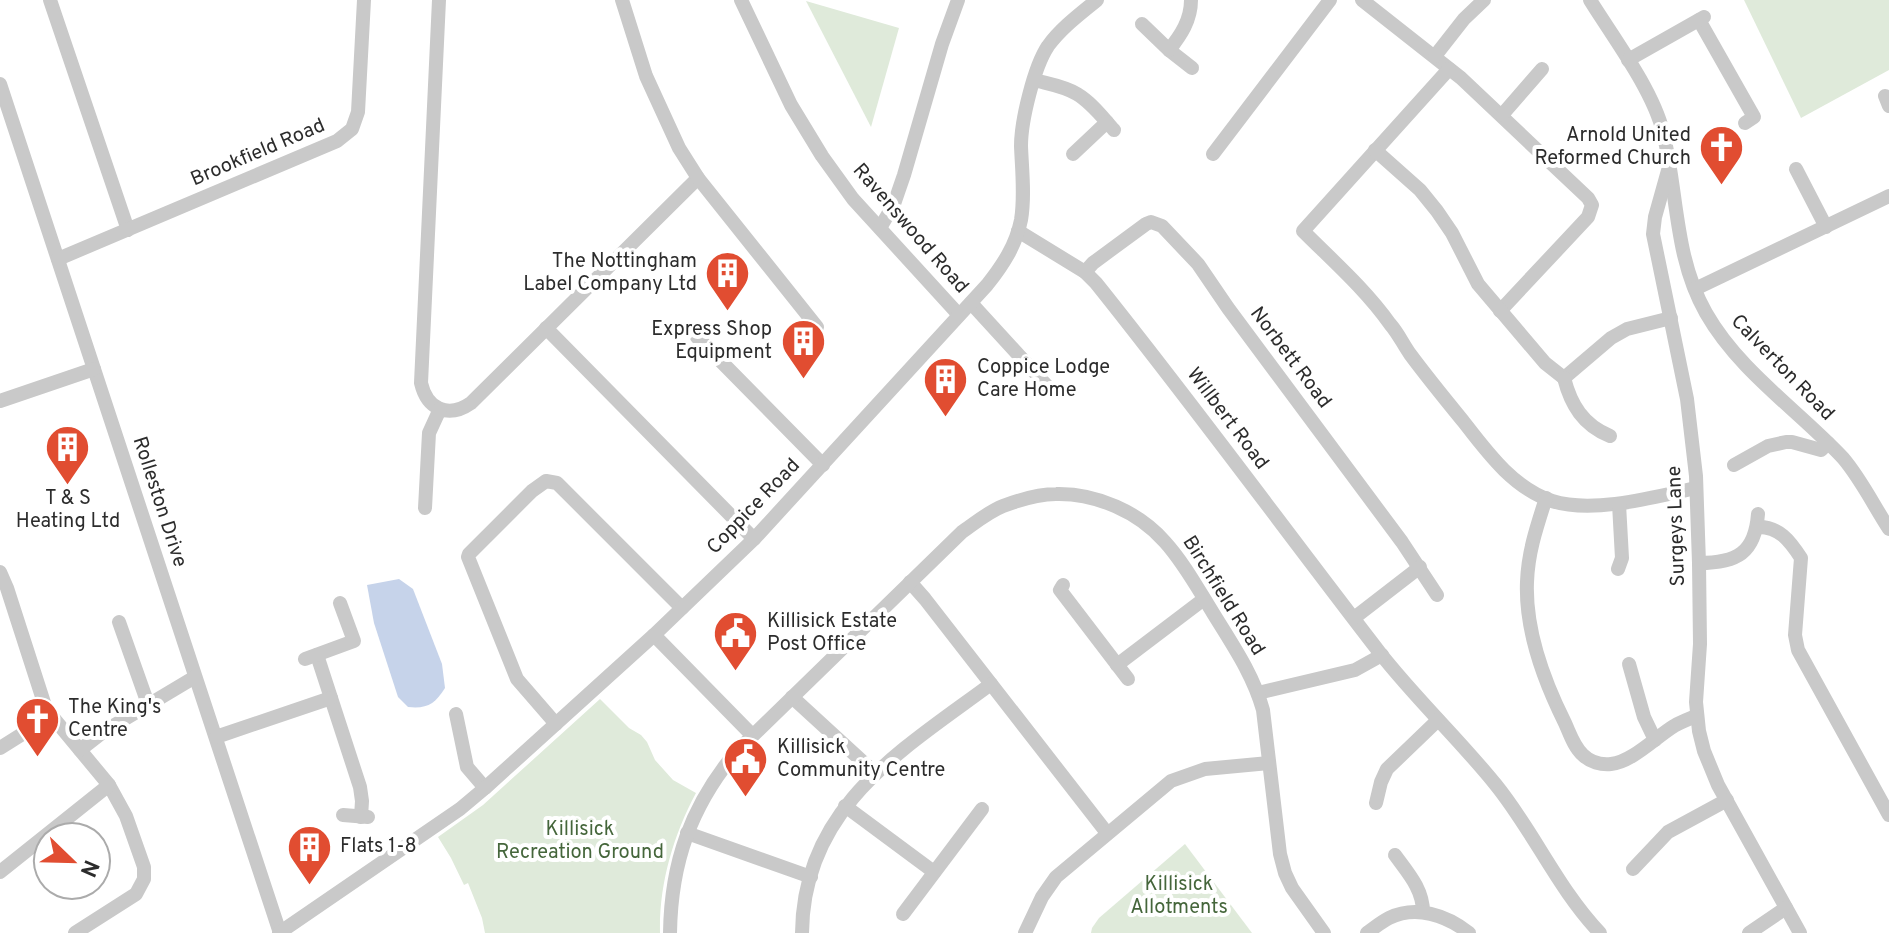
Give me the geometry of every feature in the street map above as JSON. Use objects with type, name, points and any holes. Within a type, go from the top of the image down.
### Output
[{"type":"street","points":[[50,0],[55,34],[128,230]]},
{"type":"street","name":"Brookfield Road","points":[[58,259],[284,165],[348,134],[358,112],[364,0]]},
{"type":"street","points":[[439,0],[421,383],[425,397],[431,404],[451,411],[460,410],[471,403],[698,178]]},
{"type":"street","points":[[622,0],[646,76],[679,148],[698,178],[817,327]]},
{"type":"street","name":"Ravenswood Road","points":[[741,0],[805,129],[853,199],[959,315]]},
{"type":"street","points":[[880,228],[894,204],[904,175],[958,0]]},
{"type":"street","name":"Coppice Road","points":[[279,933],[460,809],[654,635],[754,539],[971,303],[1002,265],[1018,231],[1023,205],[1022,133],[1041,58],[1062,29],[1097,0]]},
{"type":"street","points":[[1169,50],[1180,37],[1191,0]]},
{"type":"street","points":[[1213,154],[1330,0]]},
{"type":"street","points":[[1435,56],[1464,19],[1484,0]]},
{"type":"street","name":"Calverton Road","points":[[1590,0],[1655,107],[1663,130],[1685,261],[1705,312],[1729,347],[1847,464],[1889,529]]},
{"type":"street","points":[[1365,1],[1435,56],[1502,115],[1592,205],[1588,217],[1500,311]]},
{"type":"street","points":[[1628,60],[1703,18],[1754,117],[1745,123]]},
{"type":"street","points":[[1142,24],[1192,68]]},
{"type":"street","points":[[1449,69],[1303,231],[1358,285],[1492,458],[1513,478],[1546,498],[1569,504],[1619,504],[1696,488]]},
{"type":"street","points":[[1502,115],[1542,69]]},
{"type":"street","points":[[1034,80],[1076,93],[1111,126],[1080,153]]},
{"type":"street","name":"Rolleston Drive","points":[[0,84],[7,125],[58,259],[279,933]]},
{"type":"street","points":[[1375,150],[1420,190],[1437,211],[1478,284],[1545,363],[1564,378],[1573,406],[1589,424],[1610,436]]},
{"type":"street","name":"Surgeys Lane","points":[[1669,167],[1653,234],[1691,428],[1699,563],[1700,644],[1696,716],[1704,751],[1718,785],[1800,933]]},
{"type":"street","points":[[1804,176],[1826,227]]},
{"type":"street","points":[[1695,289],[1889,196]]},
{"type":"street","points":[[1655,217],[1676,218]]},
{"type":"street","points":[[1656,248],[1664,229],[1676,218]]},
{"type":"street","name":"Norbett Road","points":[[1085,272],[1146,224],[1151,222],[1162,226],[1198,264],[1420,567],[1437,595]]},
{"type":"street","name":"Willbert Road","points":[[1018,231],[1085,272],[1096,283],[1382,655],[1499,788],[1523,820],[1570,898],[1600,933]]},
{"type":"street","points":[[971,303],[1047,386]]},
{"type":"street","points":[[1564,378],[1611,338],[1627,329],[1671,318]]},
{"type":"street","points":[[546,328],[754,539]]},
{"type":"street","points":[[697,337],[823,465]]},
{"type":"street","points":[[0,401],[94,369]]},
{"type":"street","points":[[425,508],[429,433],[440,409]]},
{"type":"street","points":[[1734,465],[1774,445],[1792,442],[1821,450],[1828,443]]},
{"type":"street","points":[[556,724],[517,679],[468,557],[532,491],[546,481],[557,483],[682,608]]},
{"type":"street","name":"Birchfield Road","points":[[670,933],[674,878],[687,833],[707,791],[752,735],[962,532],[1001,507],[1032,497],[1056,494],[1102,501],[1142,521],[1164,541],[1242,661],[1263,710],[1278,844],[1285,873],[1324,933]]},
{"type":"street","points":[[1546,498],[1532,540],[1527,598],[1538,654],[1553,700],[1577,747],[1591,761],[1612,764],[1623,761],[1675,726],[1696,716]]},
{"type":"street","points":[[1618,569],[1622,558],[1619,504]]},
{"type":"street","points":[[1699,563],[1716,563],[1745,552],[1758,521],[1783,535],[1801,558],[1795,635],[1798,650],[1889,815]]},
{"type":"street","points":[[1354,618],[1420,567]]},
{"type":"street","points":[[0,572],[42,699],[51,716],[109,785],[132,832],[144,867],[144,879],[139,891],[75,933]]},
{"type":"street","points":[[910,582],[1107,833]]},
{"type":"street","points":[[1063,585],[1060,590],[1128,679]]},
{"type":"street","points":[[1117,665],[1204,599]]},
{"type":"street","points":[[340,603],[354,641],[311,657],[331,698],[360,787],[365,817],[343,815]]},
{"type":"street","points":[[119,622],[121,638],[148,704]]},
{"type":"street","points":[[654,635],[752,735]]},
{"type":"street","points":[[1258,693],[1355,670],[1382,655]]},
{"type":"street","points":[[1629,664],[1644,717],[1655,740]]},
{"type":"street","points":[[80,750],[103,732],[195,677]]},
{"type":"street","points":[[802,933],[811,877],[827,834],[845,806],[875,773],[901,751],[991,684]]},
{"type":"street","points":[[792,697],[875,773]]},
{"type":"street","points":[[216,737],[331,698]]},
{"type":"street","points":[[456,714],[467,767],[485,788]]},
{"type":"street","points":[[0,748],[51,716]]},
{"type":"street","points":[[1376,803],[1387,769],[1438,720]]},
{"type":"street","points":[[1025,933],[1048,887],[1057,877],[1157,790],[1186,774],[1205,769],[1269,763]]},
{"type":"street","points":[[0,872],[109,785]]},
{"type":"street","points":[[1633,869],[1668,832],[1727,800]]},
{"type":"street","points":[[845,806],[934,872]]},
{"type":"street","points":[[903,914],[982,809]]},
{"type":"street","points":[[687,833],[811,877]]},
{"type":"street","points":[[1395,855],[1418,886],[1423,912]]},
{"type":"street","points":[[1749,933],[1786,908]]},
{"type":"street","points":[[1367,933],[1396,915],[1423,912],[1447,920],[1469,933]]},
{"type":"green space","points":[[1744,0],[1889,0],[1889,70],[1801,118]]},
{"type":"green space","points":[[806,1],[899,28],[871,127]]},
{"type":"green space","name":"Killisick Recreation Ground","points":[[600,699],[629,728],[641,735],[655,760],[673,780],[696,793],[669,861],[662,896],[660,933],[485,933],[468,883],[464,885],[438,837],[483,805]]},
{"type":"green space","name":"Killisick Allotments","points":[[1185,844],[1252,933],[1091,933],[1099,918]]},
{"type":"water","points":[[399,579],[413,589],[442,664],[445,688],[434,702],[420,707],[408,707],[398,697],[374,623],[367,585]]},
{"type":"place","name":"Arnold United Reformed Church","points":[[1722,186]]},
{"type":"place","name":"The Nottingham Label Company Ltd","points":[[728,313]]},
{"type":"place","name":"Express Shop Equipment","points":[[803,381]]},
{"type":"place","name":"Coppice Lodge Care Home","points":[[946,419]]},
{"type":"place","name":"T & S Heating Ltd","points":[[68,486]]},
{"type":"place","name":"Killisick Estate Post Office","points":[[736,672]]},
{"type":"place","name":"The King's Centre","points":[[37,758]]},
{"type":"place","name":"Killisick Community Centre","points":[[746,798]]},
{"type":"place","name":"Flats 1-8","points":[[309,886]]}]
